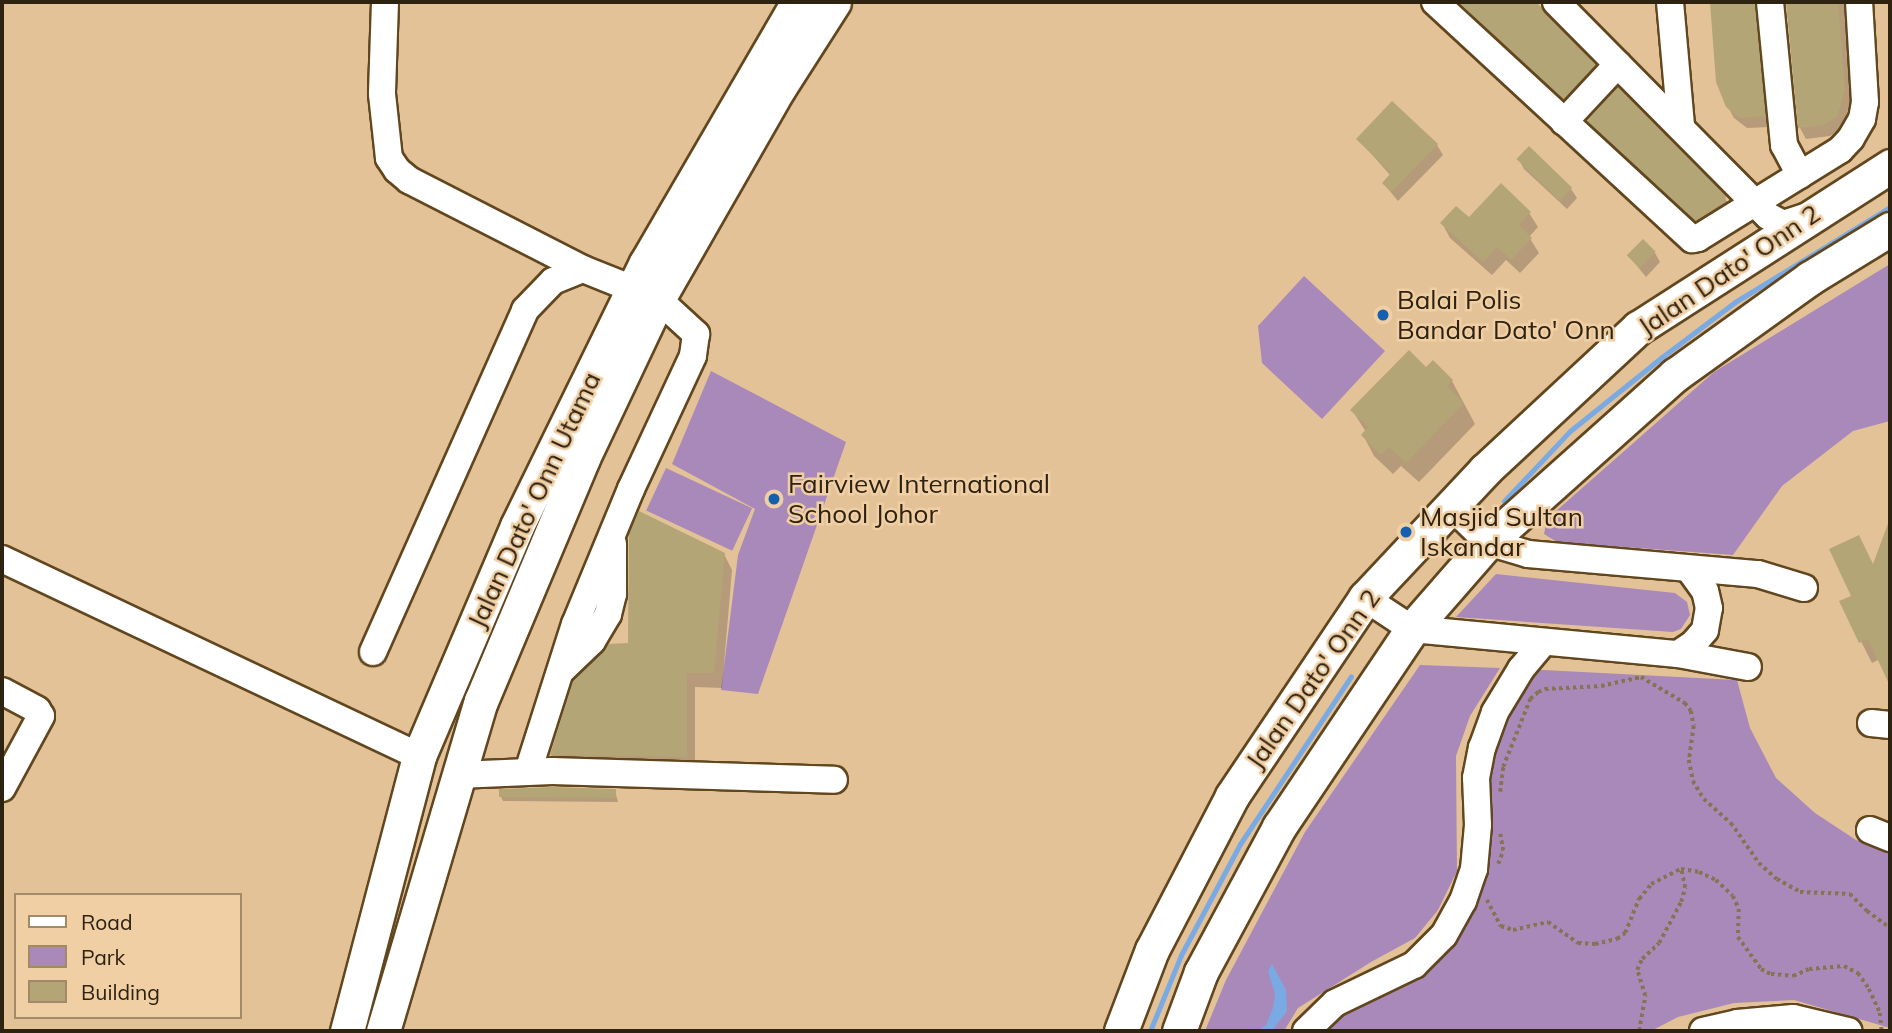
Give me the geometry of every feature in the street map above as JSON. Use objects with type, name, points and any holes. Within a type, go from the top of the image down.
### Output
[{"type":"main road","name":"Jalan Dato' Onn Utama","points":[[383,1031],[481,701],[583,458],[647,293],[652,251],[777,33],[798,2]]},
{"type":"main road","name":"Jalan Dato' Onn Utama","points":[[347,1031],[419,756],[517,526],[647,293],[834,2]]},
{"type":"main road","name":"Jalan Dato' Onn 2","points":[[1121,1031],[1152,950],[1232,796],[1365,598],[1485,470],[1638,328],[1808,216],[1890,166]]},
{"type":"main road","name":"Jalan Dato' Onn 2","points":[[1179,1031],[1201,972],[1279,827],[1412,629],[1488,542],[1675,375],[1810,278],[1890,229]]},
{"type":"main road","points":[[448,689],[481,701]]},
{"type":"street","points":[[385,2],[382,94],[392,164],[409,180],[583,269],[647,293],[692,327],[697,342],[612,536],[613,594],[608,614],[592,640],[556,676],[527,771]]},
{"type":"street","points":[[1435,2],[1692,239],[1698,238],[1840,150],[1862,119],[1865,102],[1859,2]]},
{"type":"street","points":[[1556,2],[1776,222],[1791,223],[1808,216]]},
{"type":"street","points":[[1670,2],[1681,126]]},
{"type":"street","points":[[1770,2],[1784,145],[1800,175]]},
{"type":"street","points":[[1564,122],[1618,64]]},
{"type":"street","points":[[1754,253],[1764,231],[1757,202]]},
{"type":"street","points":[[373,652],[525,310],[553,281],[583,269]]},
{"type":"street","points":[[1452,507],[1488,542],[1528,554],[1758,574],[1804,588]]},
{"type":"street","points":[[2,559],[419,756]]},
{"type":"street","points":[[1678,654],[1693,644],[1705,630],[1709,608],[1704,591],[1689,569]]},
{"type":"street","points":[[1365,598],[1412,629],[1678,654],[1748,667]]},
{"type":"street","points":[[1306,1031],[1335,1003],[1414,965],[1444,935],[1463,901],[1474,869],[1478,825],[1476,778],[1482,748],[1502,701],[1521,668],[1544,643]]},
{"type":"street","points":[[2,691],[37,710],[41,716],[2,788]]},
{"type":"street","points":[[458,775],[527,771],[834,780]]},
{"type":"street","points":[[1703,1031],[1737,1023],[1793,1018],[1848,1031]]},
{"type":"path","points":[[1498,801],[1503,767],[1530,699],[1538,692],[1545,689],[1601,686],[1641,677],[1685,703],[1691,711],[1694,726],[1689,760],[1693,781],[1704,799],[1731,823],[1759,863],[1777,879],[1800,892],[1850,894],[1872,916],[1890,928]]},
{"type":"path","points":[[1497,866],[1503,851],[1500,823]]},
{"type":"path","points":[[1487,893],[1487,903],[1501,926],[1513,930],[1548,922],[1578,943],[1595,944],[1617,939],[1625,933],[1639,899],[1651,884],[1681,869],[1699,872],[1716,880],[1733,896],[1739,909],[1738,937],[1761,969],[1771,974],[1793,976],[1809,969],[1844,966],[1858,973],[1880,1013],[1882,1031]]},
{"type":"path","points":[[1639,1031],[1645,996],[1637,970],[1642,959],[1659,943],[1681,902],[1685,888],[1681,869]]},
{"type":"green space","points":[[1890,264],[1890,421],[1853,431],[1782,486],[1733,555],[1557,542],[1544,534],[1547,519],[1714,372]]},
{"type":"green space","points":[[1304,276],[1385,351],[1322,419],[1262,363],[1258,326]]},
{"type":"green space","points":[[711,371],[846,442],[758,694],[721,690],[738,555],[755,509],[672,464]]},
{"type":"green space","points":[[666,468],[752,508],[732,551],[646,511]]},
{"type":"green space","points":[[1496,574],[1675,593],[1687,602],[1690,615],[1681,629],[1673,632],[1456,617]]},
{"type":"green space","points":[[1420,665],[1500,668],[1470,716],[1456,756],[1457,871],[1438,910],[1415,938],[1298,1008],[1284,1031],[1205,1031],[1226,980],[1305,832]]},
{"type":"green space","points":[[1522,669],[1737,680],[1750,728],[1776,778],[1815,813],[1856,840],[1890,853],[1890,1028],[1794,1000],[1734,1003],[1678,1017],[1651,1031],[1313,1031],[1377,987],[1458,910],[1472,780]]},
{"type":"water","points":[[1272,964],[1286,990],[1287,1011],[1272,1031],[1258,1031],[1266,1025],[1273,1008],[1275,994],[1268,971]]},
{"type":"building","points":[[1459,2],[1536,2],[1596,65],[1564,99]]},
{"type":"building","points":[[1710,2],[1755,2],[1765,116],[1740,118],[1726,107],[1716,82]]},
{"type":"building","points":[[1786,2],[1838,2],[1845,90],[1837,117],[1824,125],[1798,128]]},
{"type":"building","points":[[1618,87],[1726,196],[1725,201],[1696,221],[1587,121]]},
{"type":"building","points":[[1392,101],[1438,144],[1391,192],[1382,183],[1391,173],[1356,139]]},
{"type":"building","points":[[1529,146],[1572,188],[1560,201],[1516,159]]},
{"type":"building","points":[[1501,183],[1531,212],[1519,225],[1532,238],[1511,260],[1497,247],[1483,262],[1440,223],[1456,206],[1469,217]]},
{"type":"building","points":[[1643,239],[1656,252],[1639,268],[1627,255]]},
{"type":"building","points":[[1409,350],[1426,367],[1433,360],[1453,380],[1447,386],[1464,403],[1406,463],[1389,447],[1381,455],[1361,435],[1368,427],[1350,410]]},
{"type":"building","points":[[639,511],[725,553],[714,673],[687,673],[687,757],[550,755],[573,681],[609,644],[628,643],[629,534]]},
{"type":"building","points":[[1889,521],[1890,686],[1868,639],[1859,643],[1839,601],[1851,596],[1829,549],[1859,535],[1873,564]]},
{"type":"building","points":[[499,789],[616,789],[616,798],[499,797]]},
{"type":"waterway","points":[[1504,501],[1570,431],[1662,357],[1735,302],[1890,207]]},
{"type":"waterway","points":[[1150,1031],[1181,955],[1240,844],[1351,676]]},
{"type":"place","name":"Balai Polis Bandar Dato' Onn","points":[[1383,315]]},
{"type":"place","name":"Fairview International School Johor","points":[[774,499]]},
{"type":"place","name":"Masjid Sultan Iskandar","points":[[1406,532]]}]
